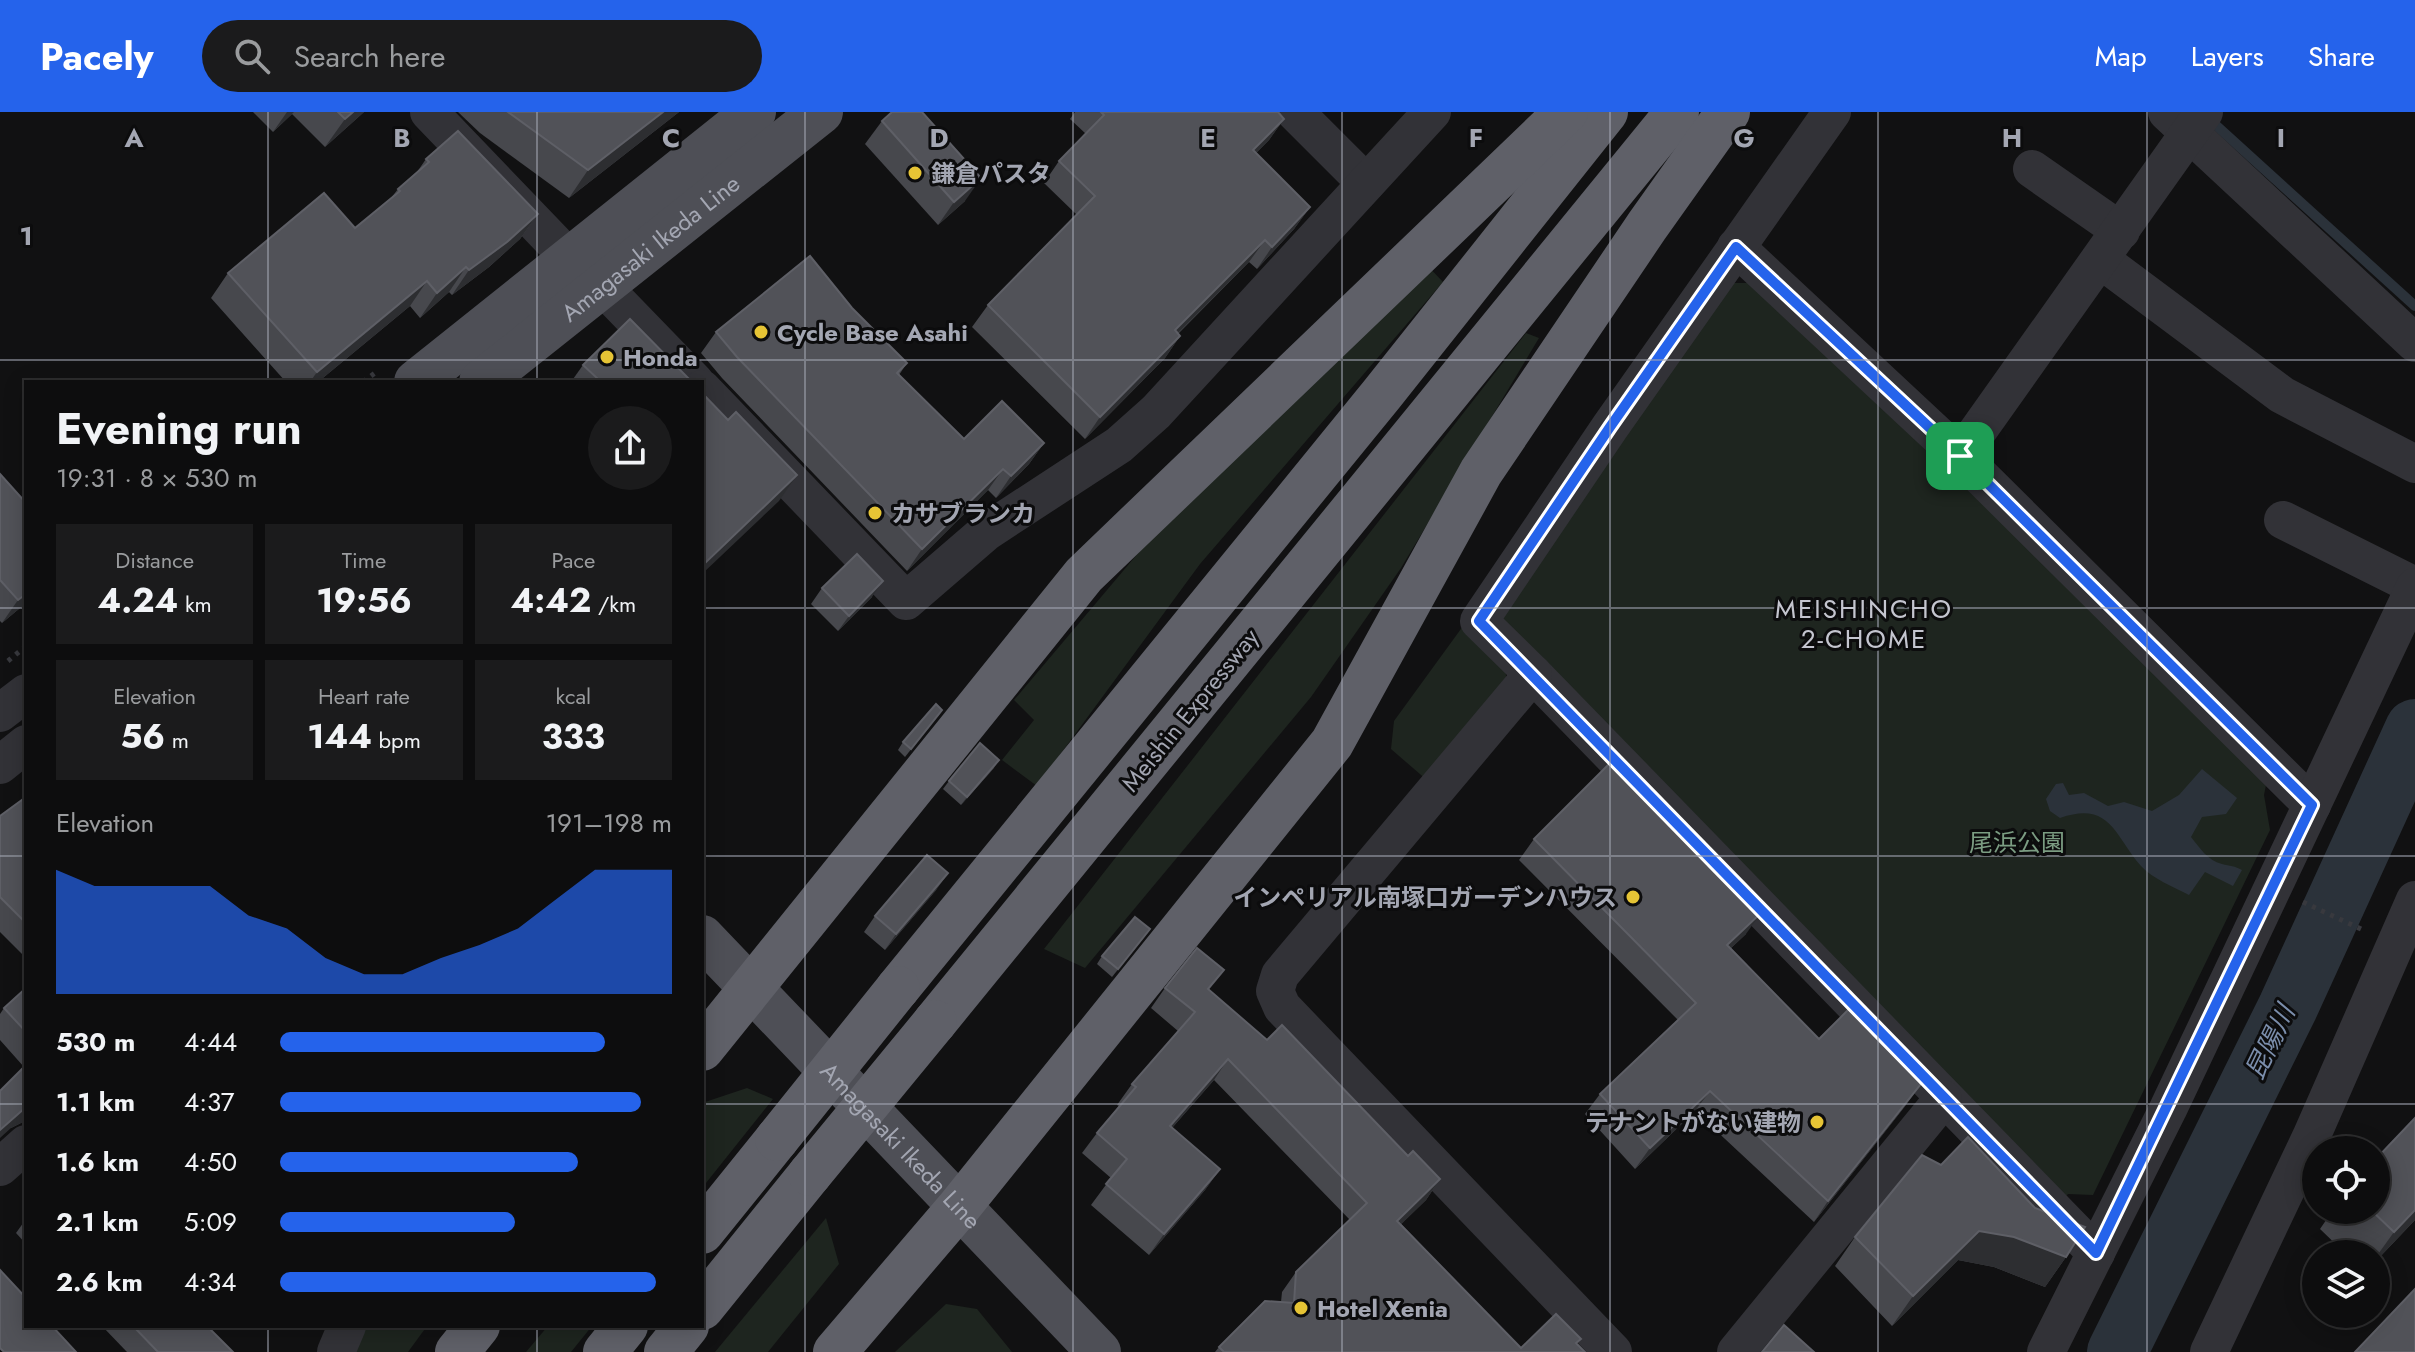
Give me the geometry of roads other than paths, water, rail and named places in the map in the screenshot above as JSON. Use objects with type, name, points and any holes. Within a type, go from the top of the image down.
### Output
[{"type":"highway","points":[[704,1047],[1084,575],[1566,112]]},
{"type":"highway","points":[[704,1230],[1382,394],[1606,112]]},
{"type":"highway","name":"Meishin Expressway","points":[[704,1306],[1677,112]]},
{"type":"highway","points":[[835,1352],[959,1207],[1332,743],[1481,472],[1728,112]]},
{"type":"highway","points":[[457,1352],[476,1328]]},
{"type":"highway","points":[[605,1352],[624,1328]]},
{"type":"highway","points":[[666,1352],[685,1328]]},
{"type":"main road","name":"Amagasaki Ikeda Line","points":[[483,380],[586,272],[754,112]]},
{"type":"main road","name":"Amagasaki Ikeda Line","points":[[419,380],[586,272],[821,112]]},
{"type":"main road","name":"Amagasaki Ikeda Line","points":[[704,939],[1099,1352]]},
{"type":"street","points":[[429,112],[693,380]]},
{"type":"street","points":[[1295,112],[1366,183]]},
{"type":"street","points":[[704,391],[906,601],[986,532],[1119,445],[1156,412],[1432,112]]},
{"type":"street","points":[[1832,112],[1610,427],[1479,621],[2096,1253]]},
{"type":"street","points":[[1960,456],[2111,245],[2189,120],[2415,343]]},
{"type":"street","points":[[2032,169],[2111,245],[2282,395],[2415,464]]},
{"type":"street","points":[[1736,247],[1960,456],[2312,805]]},
{"type":"street","points":[[2046,1352],[2415,586],[2283,520]]},
{"type":"street","points":[[1533,674],[1280,975],[1275,991],[1282,1007],[1613,1352]]},
{"type":"street","points":[[0,713],[24,695]]},
{"type":"street","points":[[2209,1352],[2312,1135],[2415,900]]},
{"type":"street","points":[[1736,1352],[1943,1099]]},
{"type":"street","points":[[0,1167],[24,1146]]},
{"type":"street","points":[[336,1352],[346,1328]]},
{"type":"waterway","points":[[2209,119],[2415,306]]},
{"type":"waterway","name":"昆陽川","points":[[2117,1352],[2288,1007],[2415,729]]},
{"type":"place","name":"鎌倉パスタ","points":[[915,173]]},
{"type":"place","name":"Cycle Base Asahi","points":[[761,332]]},
{"type":"place","name":"Honda","points":[[607,357]]},
{"type":"place","name":"カサブランカ","points":[[875,513]]},
{"type":"place","name":"インペリアル南塚口ガーデンハウス","points":[[1633,897]]},
{"type":"place","name":"テナントがない建物","points":[[1817,1122]]},
{"type":"place","name":"Hotel Xenia","points":[[1301,1308]]},
{"type":"district","name":"MEISHINCHO 2-CHOME","points":[[1864,624]]},
{"type":"park label","name":"尾浜公園","points":[[2017,842]]}]
